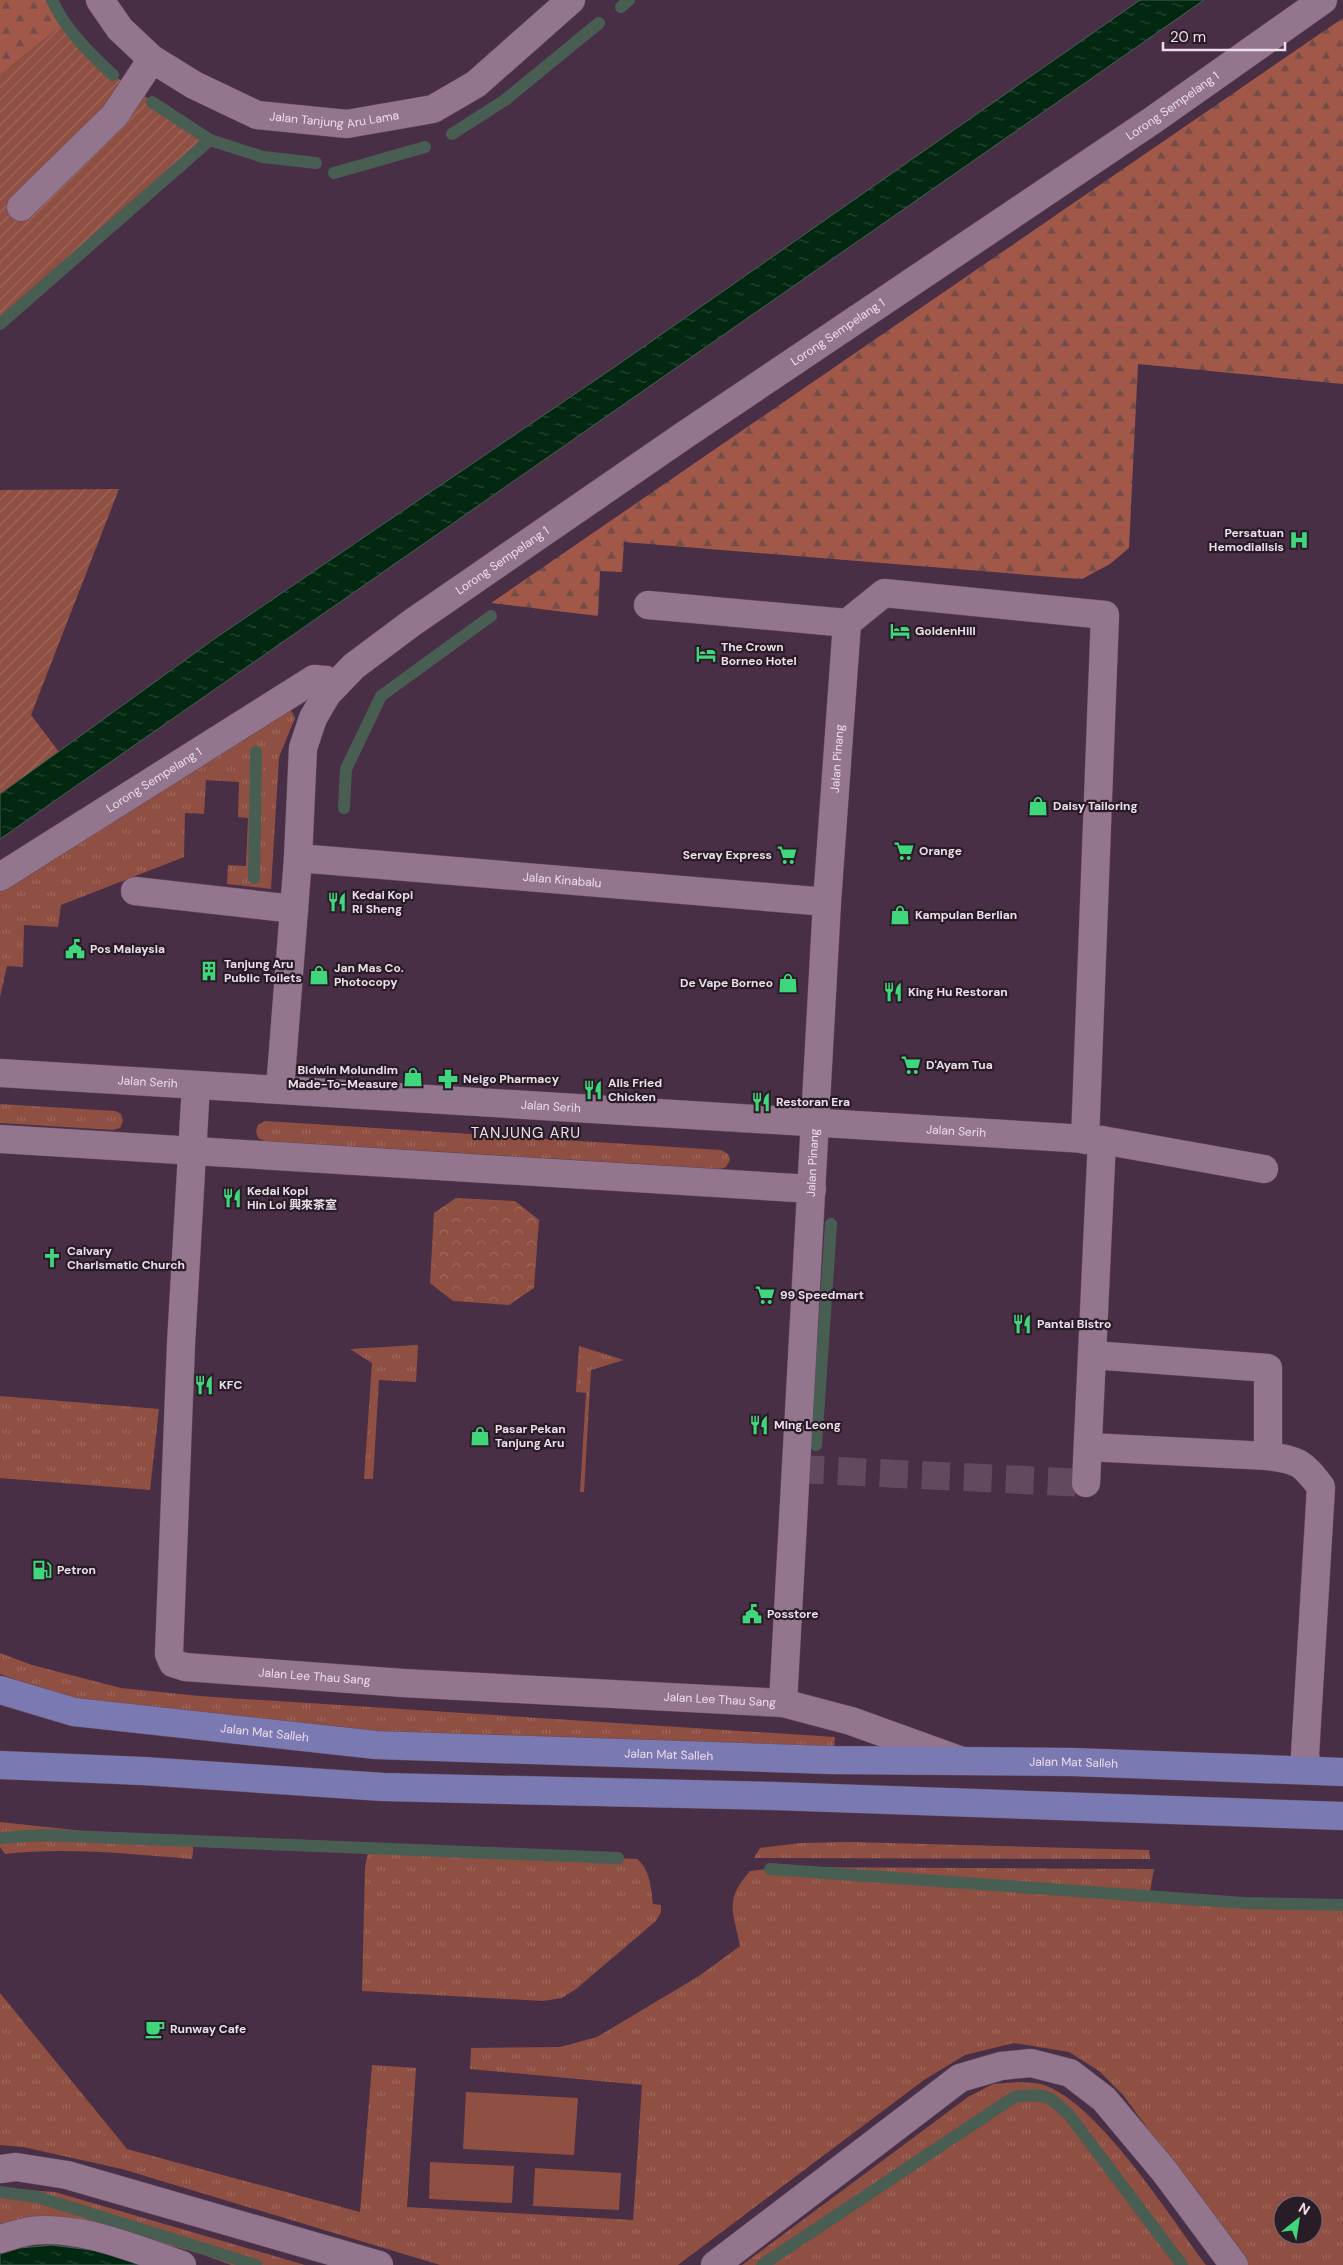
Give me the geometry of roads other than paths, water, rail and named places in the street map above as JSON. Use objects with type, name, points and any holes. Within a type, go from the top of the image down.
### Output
[{"type":"main road","name":"Jalan Mat Salleh","points":[[0,1690],[74,1712],[376,1745],[830,1760],[1083,1762],[1343,1772]]},
{"type":"main road","points":[[0,1765],[143,1771],[384,1787],[662,1795],[774,1796],[1343,1816]]},
{"type":"street","name":"Jalan Tanjung Aru Lama","points":[[100,0],[120,29],[152,59],[194,85],[257,115],[347,124],[432,108],[468,89],[571,0]]},
{"type":"street","name":"Lorong Sempelang 1","points":[[0,877],[314,679],[326,680],[345,675],[413,622],[686,434],[1153,120],[1323,0]]},
{"type":"street","points":[[21,207],[115,115],[152,59]]},
{"type":"street","points":[[648,605],[847,623],[884,593],[1105,615],[1093,1140],[1092,1355],[1086,1483]]},
{"type":"street","name":"Jalan Pinang","points":[[784,1704],[827,902],[847,623]]},
{"type":"street","points":[[280,1090],[298,858],[303,748],[313,718],[327,694],[345,675]]},
{"type":"street","name":"Jalan Kinabalu","points":[[298,858],[827,902]]},
{"type":"street","points":[[135,891],[294,908]]},
{"type":"street","name":"Jalan Serih","points":[[0,1073],[1093,1140],[1264,1169]]},
{"type":"street","points":[[192,1150],[196,1085]]},
{"type":"street","points":[[0,1139],[812,1189]]},
{"type":"street","name":"Jalan Lee Thau Sang","points":[[192,1150],[180,1344],[169,1654],[173,1663],[185,1667],[393,1682],[784,1704],[851,1721],[961,1761]]},
{"type":"street","points":[[1092,1355],[1268,1368],[1268,1456]]},
{"type":"street","points":[[1088,1447],[1268,1456],[1292,1459],[1307,1468],[1321,1487],[1305,1755],[1308,1770]]},
{"type":"street","points":[[715,2265],[960,2078],[1001,2066],[1031,2064],[1070,2073],[1104,2099],[1165,2172],[1234,2265]]},
{"type":"street","points":[[0,2169],[16,2167],[67,2175],[379,2265]]},
{"type":"street","points":[[0,2239],[29,2231],[56,2231],[102,2239],[182,2265]]},
{"type":"water","points":[[1140,0],[1204,0],[0,839],[0,794],[217,637],[616,366]]},
{"type":"water","points":[[51,2245],[108,2252],[150,2265],[0,2265],[0,2254],[20,2248]]},
{"type":"waterway","points":[[52,0],[71,31],[87,50],[113,75]]},
{"type":"waterway","points":[[621,7],[629,0]]},
{"type":"waterway","points":[[452,134],[505,100],[599,23]]},
{"type":"waterway","points":[[152,102],[210,140],[263,157],[316,163]]},
{"type":"waterway","points":[[0,324],[210,140]]},
{"type":"waterway","points":[[334,173],[425,147]]},
{"type":"waterway","points":[[344,808],[346,769],[381,696],[491,616]]},
{"type":"waterway","points":[[254,878],[256,752]]},
{"type":"waterway","points":[[816,1445],[831,1224]]},
{"type":"waterway","points":[[0,1838],[42,1835],[618,1858]]},
{"type":"waterway","points":[[770,1869],[1244,1903],[1343,1905]]},
{"type":"waterway","points":[[762,2265],[1014,2097],[1033,2095],[1040,2095],[1051,2099],[1070,2116],[1182,2265]]},
{"type":"waterway","points":[[0,2192],[37,2197],[256,2265]]},
{"type":"tunnel","points":[[796,1469],[1086,1483]]},
{"type":"place","name":"Persatuan Hemodialisis","points":[[1299,540]]},
{"type":"place","name":"GoldenHill","points":[[900,631]]},
{"type":"place","name":"The Crown Borneo Hotel","points":[[706,654]]},
{"type":"place","name":"Daisy Tailoring","points":[[1038,806]]},
{"type":"place","name":"Orange","points":[[904,851]]},
{"type":"place","name":"Servay Express","points":[[787,855]]},
{"type":"place","name":"Kedai Kopi Ri Sheng","points":[[337,902]]},
{"type":"place","name":"Kampulan Berlian","points":[[900,915]]},
{"type":"place","name":"Pos Malaysia","points":[[75,949]]},
{"type":"place","name":"Tanjung Aru Public Toilets","points":[[209,971]]},
{"type":"place","name":"Jan Mas Co. Photocopy","points":[[319,975]]},
{"type":"place","name":"De Vape Borneo","points":[[788,983]]},
{"type":"place","name":"King Hu Restoran","points":[[893,992]]},
{"type":"place","name":"D'Ayam Tua","points":[[911,1065]]},
{"type":"place","name":"Bidwin Molundim Made-To-Measure","points":[[413,1077]]},
{"type":"place","name":"Neigo Pharmacy","points":[[448,1079]]},
{"type":"place","name":"Alis Fried Chicken","points":[[593,1090]]},
{"type":"place","name":"Restoran Era","points":[[761,1102]]},
{"type":"place","name":"Kedai Kopi Hin Loi 興來茶室","points":[[232,1198]]},
{"type":"place","name":"Calvary Charismatic Church","points":[[52,1258]]},
{"type":"place","name":"99 Speedmart","points":[[765,1295]]},
{"type":"place","name":"Pantai Bistro","points":[[1022,1324]]},
{"type":"place","name":"KFC","points":[[204,1385]]},
{"type":"place","name":"Ming Leong","points":[[759,1425]]},
{"type":"place","name":"Pasar Pekan Tanjung Aru","points":[[480,1436]]},
{"type":"place","name":"Petron","points":[[42,1570]]},
{"type":"place","name":"Posstore","points":[[752,1614]]},
{"type":"place","name":"Runway Cafe","points":[[155,2029]]},
{"type":"district","name":"TANJUNG ARU","points":[[526,1133]]}]
